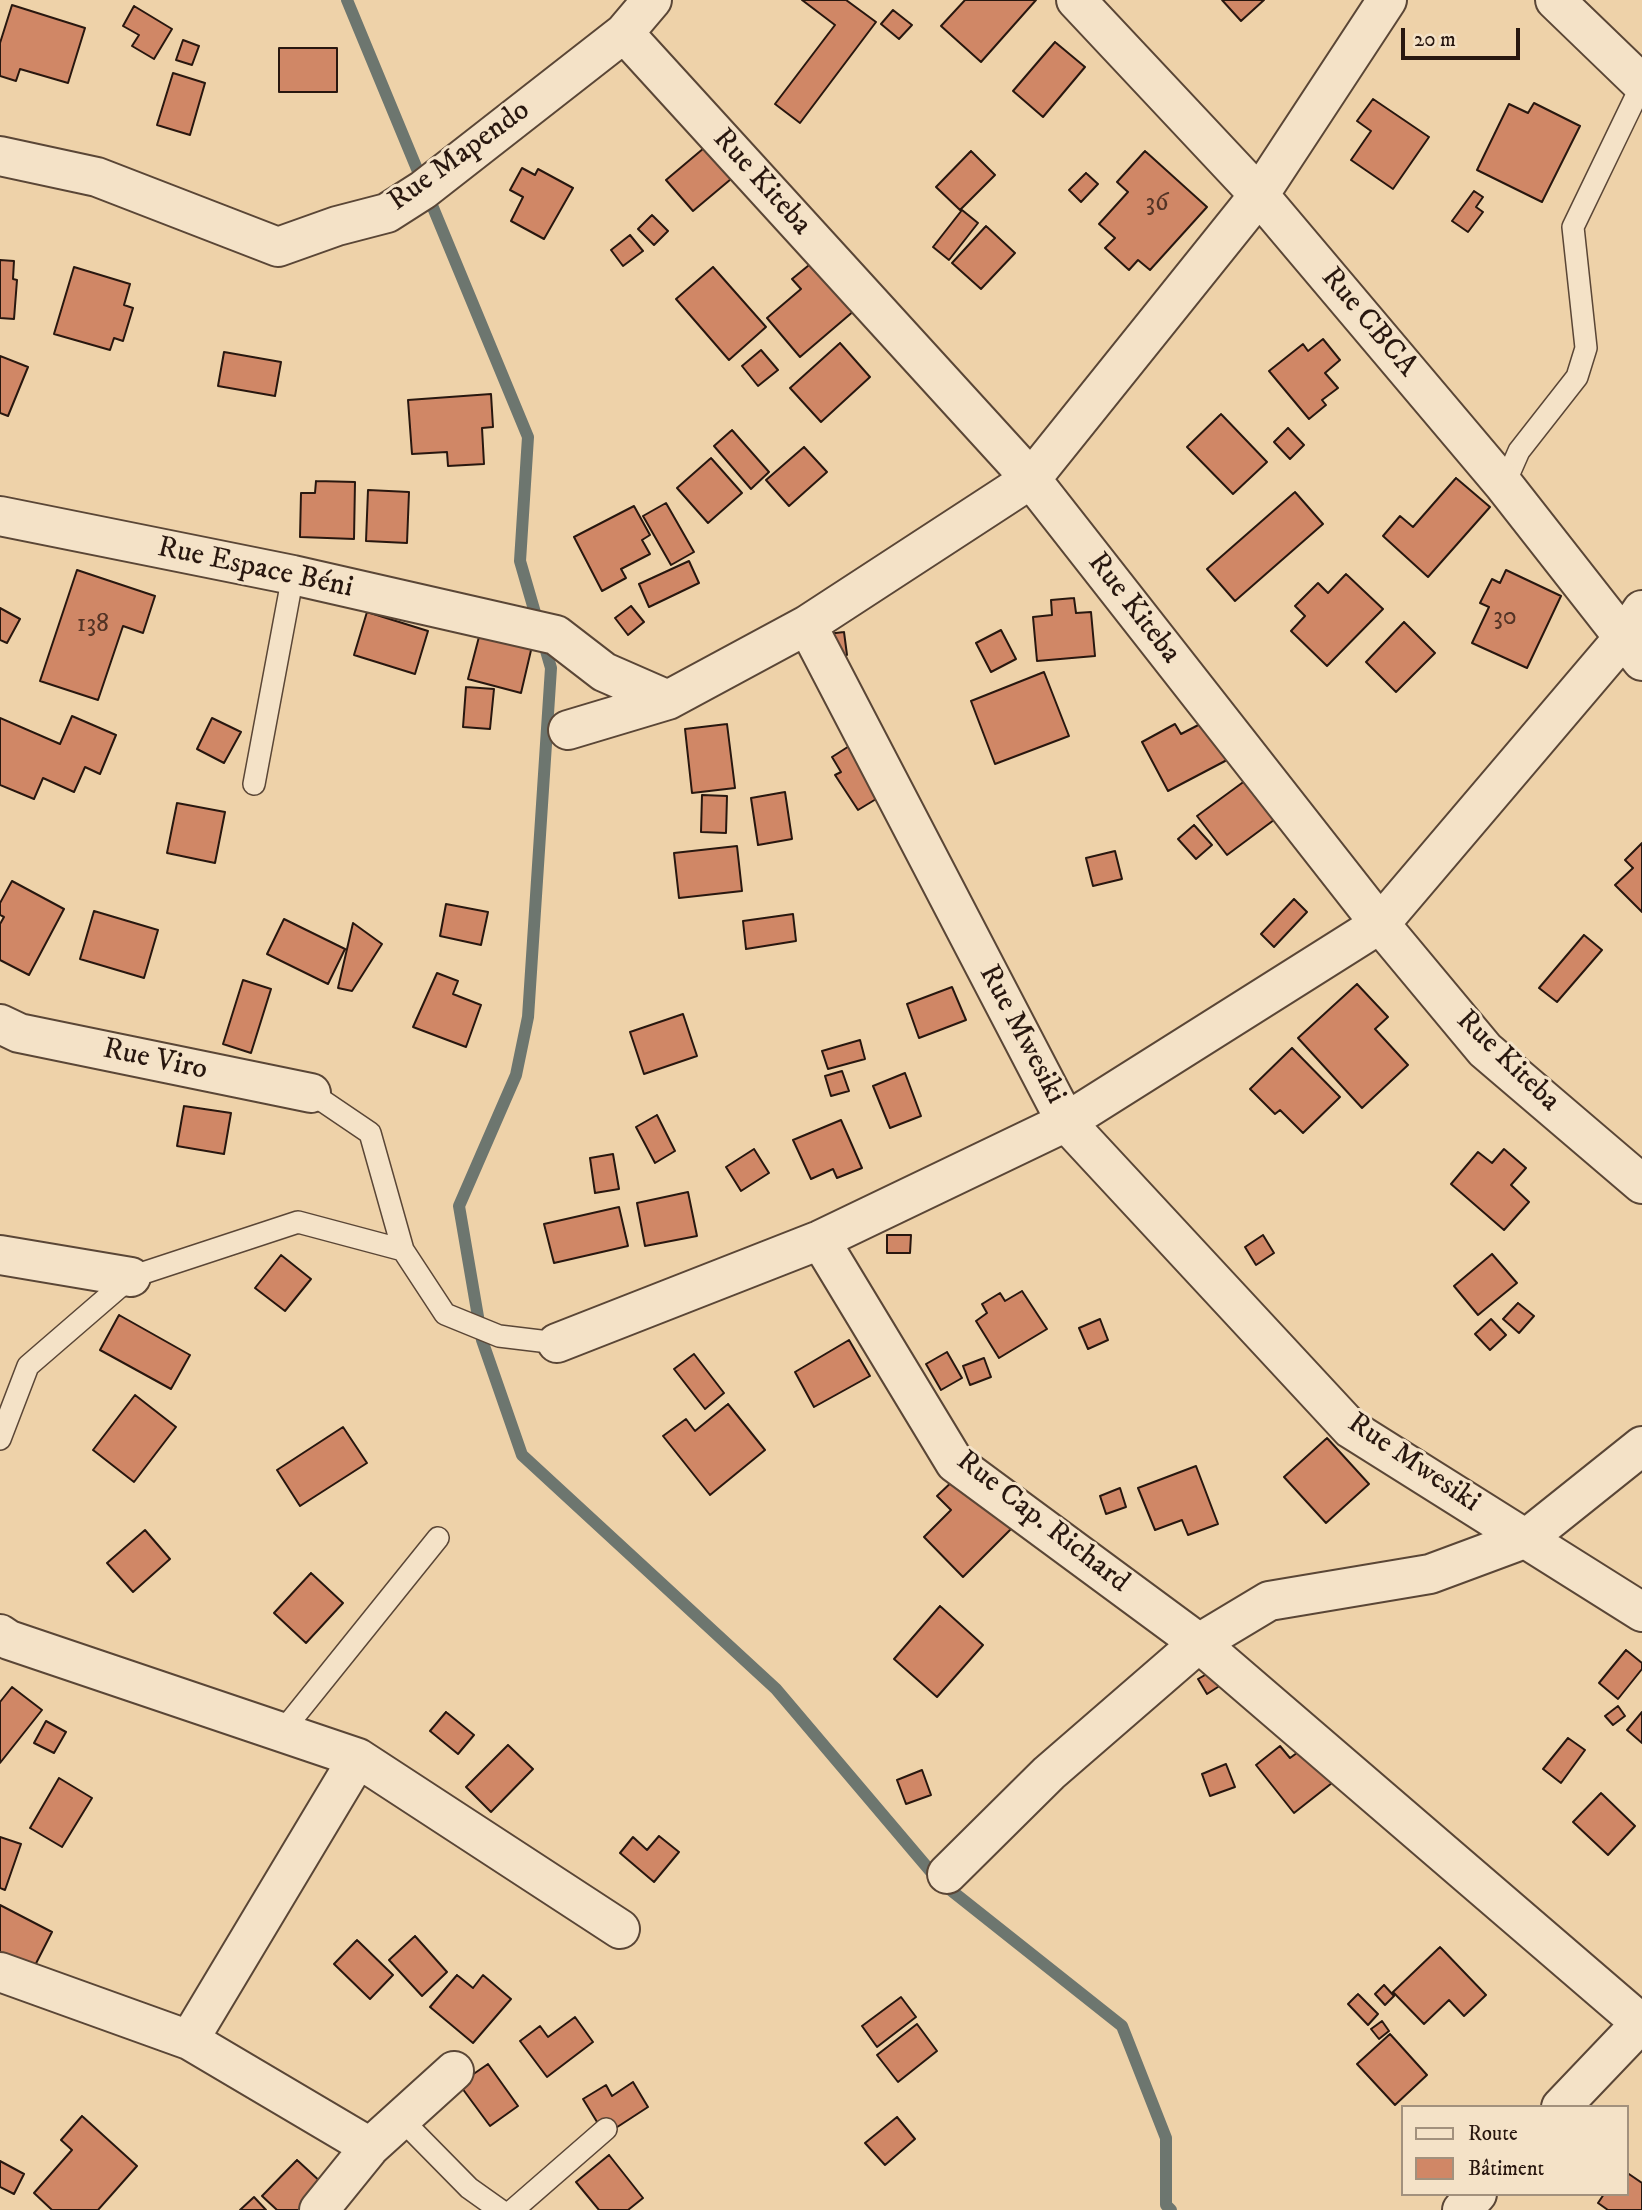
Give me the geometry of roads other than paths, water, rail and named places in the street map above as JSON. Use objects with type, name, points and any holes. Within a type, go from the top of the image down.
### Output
[{"type":"street","name":"Rue Mapendo","points":[[0,156],[97,177],[278,247],[337,226],[387,213],[423,190],[624,33],[652,0]]},
{"type":"street","name":"Rue CBCA","points":[[1076,0],[1259,195],[1504,485],[1636,636]]},
{"type":"street","points":[[568,730],[668,700],[807,625],[1031,479],[1259,195],[1387,0]]},
{"type":"street","points":[[1555,0],[1642,84]]},
{"type":"street","name":"Rue Kiteba","points":[[624,33],[1031,479],[1380,924],[1485,1050],[1642,1184]]},
{"type":"street","name":"Rue Espace Béni","points":[[0,516],[293,575],[556,635],[604,672],[668,700]]},
{"type":"street","name":"Rue Mwesiki","points":[[807,625],[1066,1122],[1351,1429],[1642,1612]]},
{"type":"street","points":[[557,1343],[820,1240],[1066,1122],[1380,924],[1636,636]]},
{"type":"street","name":"Rue Viro","points":[[0,1024],[19,1033],[311,1093]]},
{"type":"street","name":"Rue Cap. Richard","points":[[820,1240],[955,1463],[1199,1643],[1642,2023]]},
{"type":"street","points":[[0,1255],[131,1277]]},
{"type":"street","points":[[947,1874],[1049,1773],[1199,1643],[1269,1601],[1430,1574],[1527,1538],[1642,1446]]},
{"type":"street","points":[[0,1634],[358,1758],[620,1930]]},
{"type":"street","points":[[189,2040],[358,1758]]},
{"type":"street","points":[[0,1972],[189,2040],[370,2147]]},
{"type":"street","points":[[1563,2105],[1642,2023]]},
{"type":"street","points":[[319,2210],[370,2147],[403,2121],[454,2071]]},
{"type":"street","points":[[1462,2210],[1475,2196]]},
{"type":"lane","points":[[1504,485],[1519,451],[1577,377],[1586,348],[1573,228],[1642,84]]},
{"type":"lane","points":[[254,784],[293,575]]},
{"type":"lane","points":[[311,1093],[370,1133],[402,1250],[445,1314],[499,1336],[557,1343]]},
{"type":"lane","points":[[0,1439],[28,1366],[131,1277],[298,1222],[402,1250]]},
{"type":"lane","points":[[281,1733],[438,1538]]},
{"type":"lane","points":[[403,2121],[469,2188],[500,2210]]},
{"type":"lane","points":[[513,2210],[606,2129]]},
{"type":"waterway","points":[[347,0],[528,437],[520,561],[551,668],[528,1017],[516,1075],[459,1206],[482,1340],[522,1455],[776,1689],[938,1880],[1122,2026],[1166,2138],[1166,2205],[1171,2210]]}]
